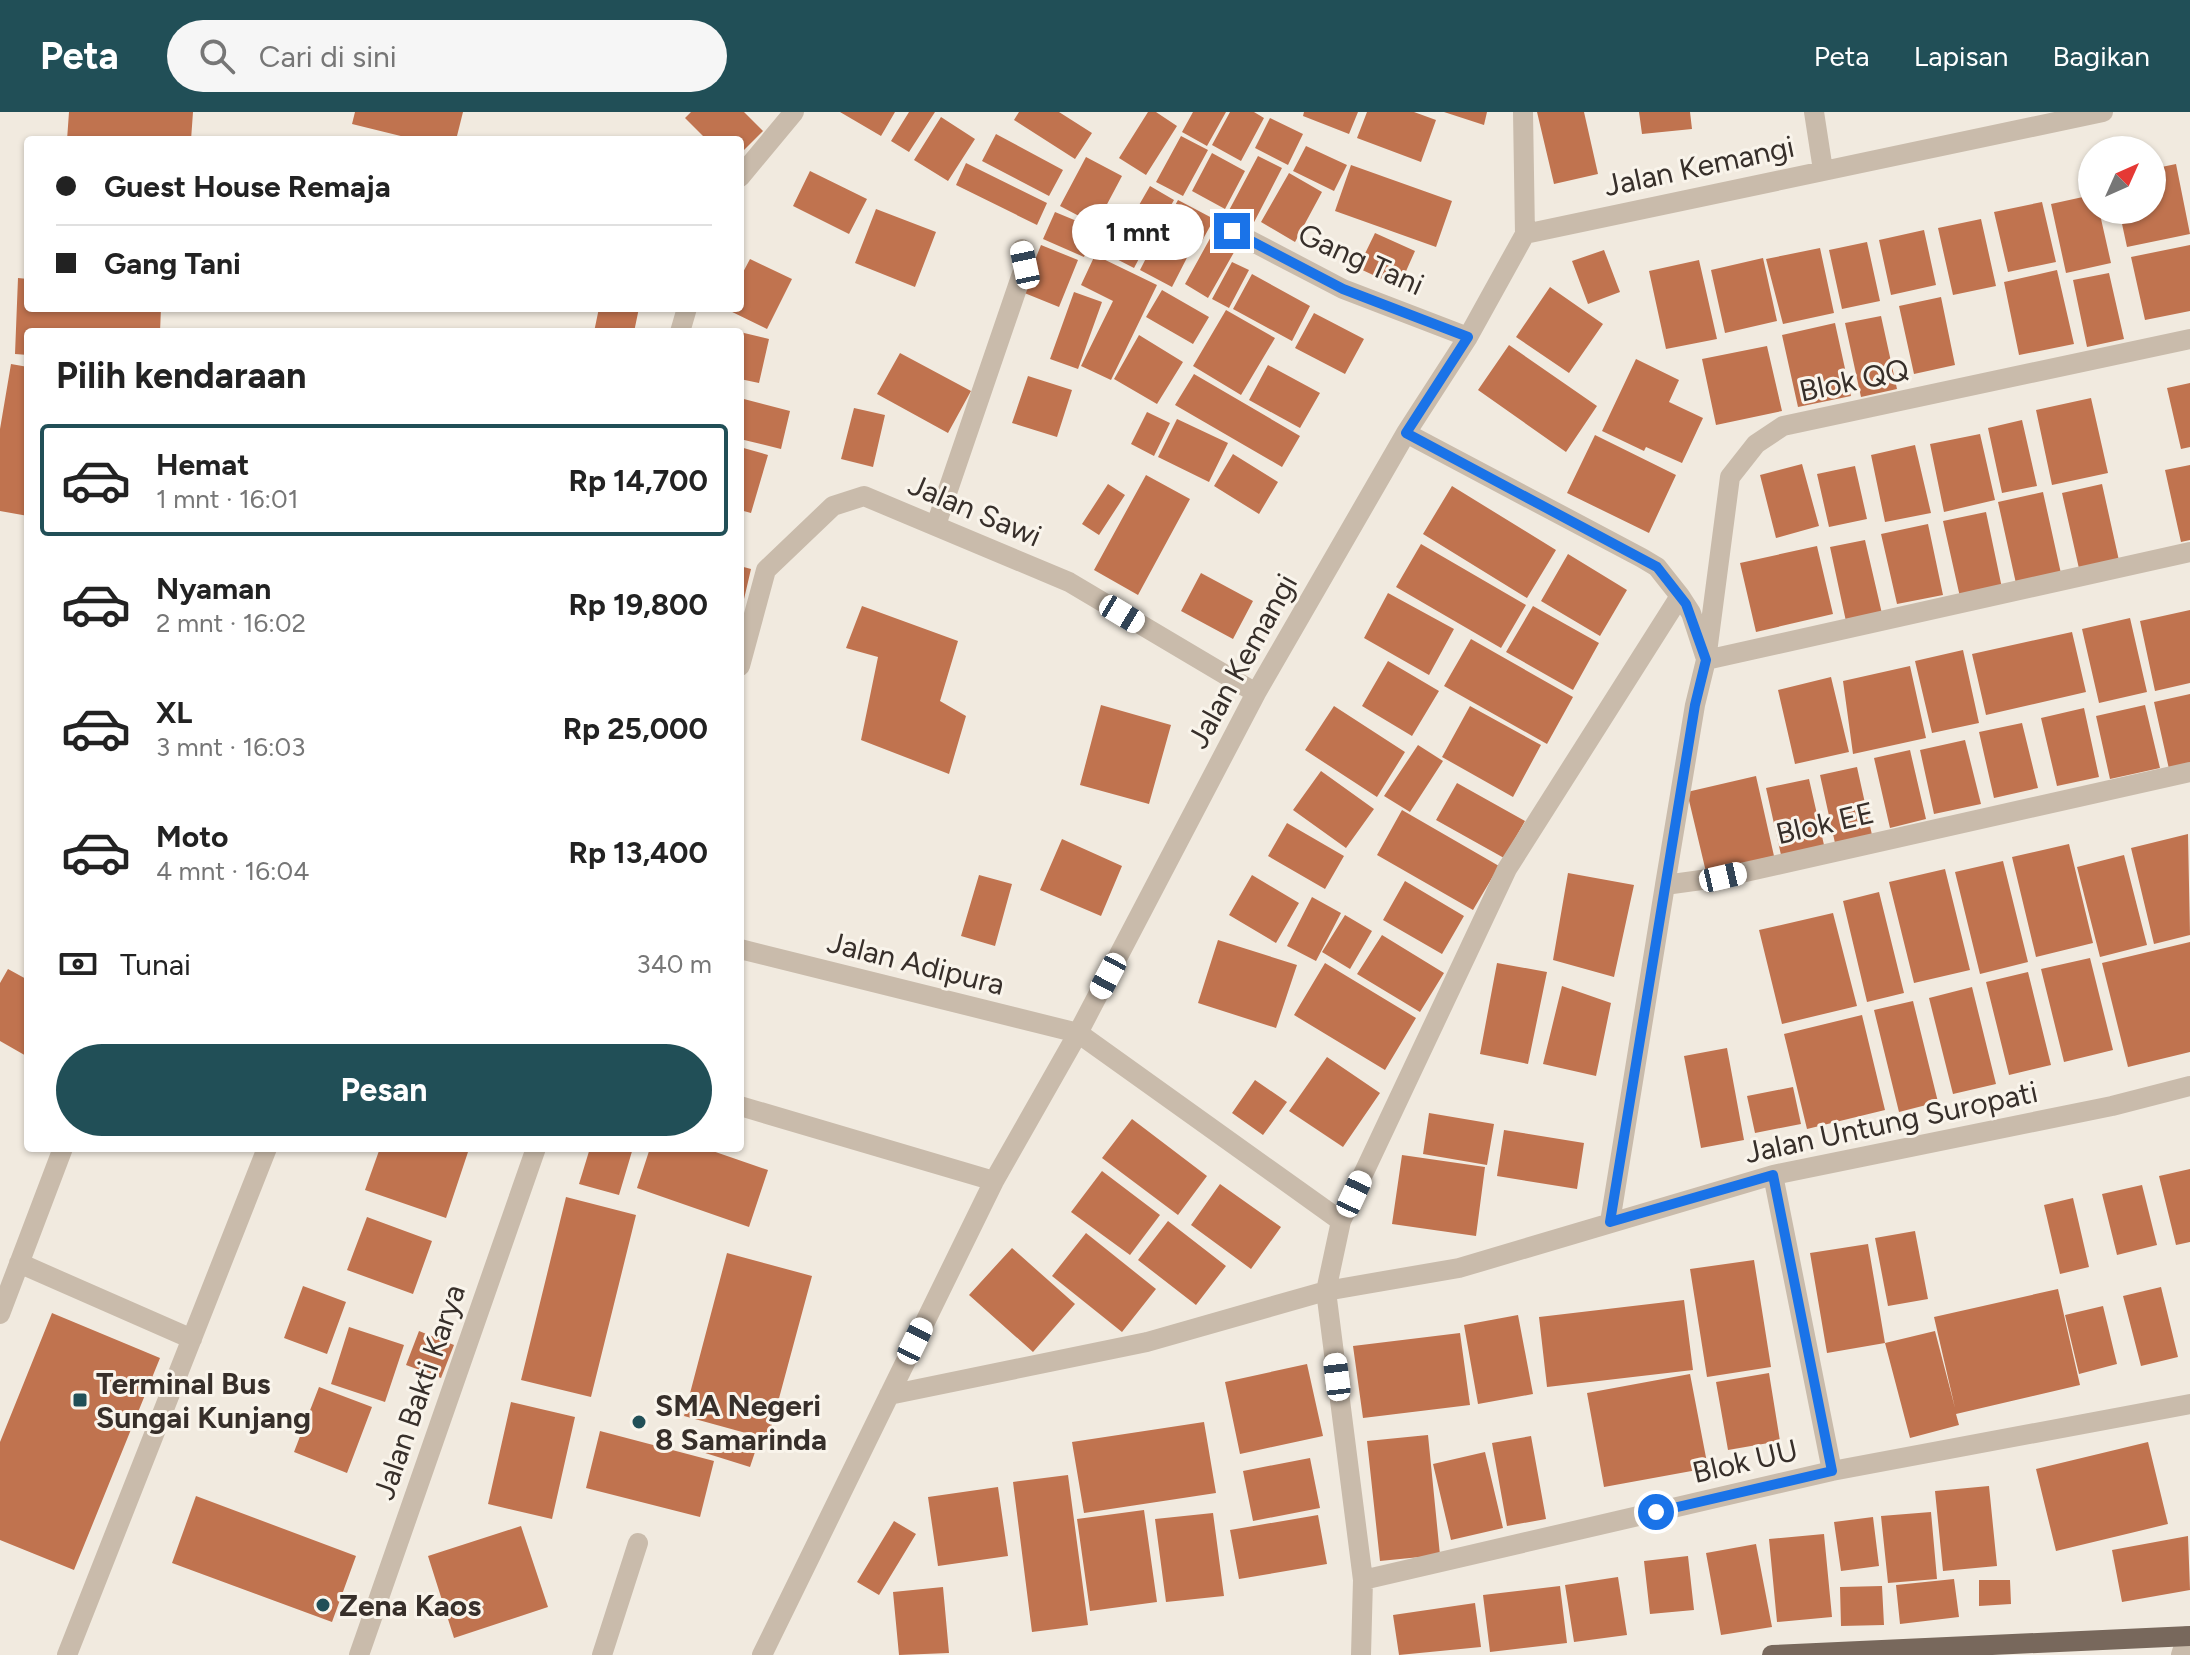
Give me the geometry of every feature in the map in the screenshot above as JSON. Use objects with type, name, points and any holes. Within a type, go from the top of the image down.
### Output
[{"type":"main road","points":[[1775,1655],[2186,1642]]},
{"type":"street","points":[[744,172],[794,112]]},
{"type":"street","points":[[1523,112],[1525,234]]},
{"type":"street","points":[[1814,112],[1823,170]]},
{"type":"street","name":"Jalan Kemangi","points":[[762,1655],[994,1181],[1078,1033],[1256,693],[1406,433],[1468,337],[1525,234],[1823,170],[2006,121],[2103,112]]},
{"type":"street","name":"Gang Tani","points":[[1232,231],[1343,289],[1468,337]]},
{"type":"street","points":[[936,525],[1025,265],[1022,249]]},
{"type":"street","name":"Blok QQ","points":[[1665,885],[1695,705],[1706,660],[1730,477],[1756,444],[1783,426],[2190,339]]},
{"type":"street","points":[[1406,433],[1657,567],[1691,613],[1706,660],[2190,552]]},
{"type":"street","name":"Jalan Sawi","points":[[744,651],[766,570],[833,506],[864,496],[1069,582],[1256,693]]},
{"type":"street","points":[[1361,1655],[1363,1580],[1326,1291],[1341,1221],[1507,869],[1680,596]]},
{"type":"street","name":"Blok EE","points":[[1665,885],[1723,877],[2190,772]]},
{"type":"street","points":[[1610,1222],[1665,885]]},
{"type":"street","name":"Jalan Adipura","points":[[744,950],[1078,1033]]},
{"type":"street","points":[[1078,1033],[1341,1221]]},
{"type":"street","name":"Jalan Untung Suropati","points":[[889,1395],[1147,1342],[1326,1291],[1459,1268],[1773,1175],[2112,1106],[2190,1086]]},
{"type":"street","points":[[744,1107],[994,1181]]},
{"type":"street","points":[[0,1314],[61,1152]]},
{"type":"street","points":[[67,1655],[265,1152]]},
{"type":"street","name":"Jalan Bakti Karya","points":[[359,1655],[535,1152]]},
{"type":"street","points":[[1773,1175],[1832,1471]]},
{"type":"street","points":[[19,1263],[192,1339]]},
{"type":"street","name":"Blok UU","points":[[1363,1580],[1832,1471],[2190,1404]]},
{"type":"street","points":[[602,1655],[638,1543]]},
{"type":"building","points":[[69,112],[193,112],[191,136],[67,136]]},
{"type":"building","points":[[355,112],[463,112],[457,136],[401,136],[352,124]]},
{"type":"building","points":[[691,112],[744,112],[763,131],[744,150],[744,136],[703,136],[685,118]]},
{"type":"building","points":[[840,112],[895,112],[881,136]]},
{"type":"building","points":[[909,112],[935,112],[909,152],[891,141]]},
{"type":"building","points":[[1019,112],[1059,112],[1092,133],[1075,159],[1014,120]]},
{"type":"building","points":[[1148,112],[1156,112],[1177,126],[1146,175],[1119,158]]},
{"type":"building","points":[[1193,112],[1226,112],[1207,146],[1182,132]]},
{"type":"building","points":[[1230,112],[1254,112],[1264,118],[1241,161],[1212,145]]},
{"type":"building","points":[[1304,112],[1358,112],[1349,134],[1303,116]]},
{"type":"building","points":[[1367,112],[1414,112],[1436,120],[1421,162],[1357,138]]},
{"type":"building","points":[[1444,112],[1487,112],[1484,125]]},
{"type":"building","points":[[1537,112],[1584,112],[1598,174],[1554,184]]},
{"type":"building","points":[[1639,112],[1690,112],[1692,129],[1642,134]]},
{"type":"building","points":[[941,117],[975,139],[948,181],[914,160]]},
{"type":"building","points":[[1270,118],[1303,134],[1288,165],[1255,148]]},
{"type":"building","points":[[996,134],[1063,170],[1049,196],[982,161]]},
{"type":"building","points":[[1181,136],[1208,150],[1183,196],[1156,182]]},
{"type":"building","points":[[1306,146],[1347,165],[1334,191],[1293,171]]},
{"type":"building","points":[[1212,153],[1245,171],[1225,209],[1192,191]]},
{"type":"building","points":[[1258,156],[1282,168],[1250,230],[1226,216]]},
{"type":"building","points":[[1086,157],[1122,176],[1096,225],[1060,206]]},
{"type":"building","points":[[966,163],[1047,203],[1037,225],[956,185]]},
{"type":"building","points":[[2176,164],[2190,234],[2127,247],[2122,224],[2166,224],[2166,166]]},
{"type":"building","points":[[1351,165],[1452,201],[1436,247],[1335,211]]},
{"type":"building","points":[[810,171],[867,199],[849,234],[793,206]]},
{"type":"building","points":[[1289,173],[1322,192],[1295,242],[1261,222]]},
{"type":"building","points":[[1150,186],[1174,200],[1156,232],[1131,219]]},
{"type":"building","points":[[2078,198],[2078,224],[2102,224],[2111,263],[2066,273],[2051,204]]},
{"type":"building","points":[[1178,200],[1214,219],[1202,241],[1166,222]]},
{"type":"building","points":[[2042,202],[2056,262],[2008,272],[1994,212]]},
{"type":"building","points":[[876,209],[936,232],[915,287],[855,263]]},
{"type":"building","points":[[1055,212],[1096,229],[1084,257],[1043,239]]},
{"type":"building","points":[[1112,216],[1151,236],[1134,268],[1095,248]]},
{"type":"building","points":[[1981,219],[1996,286],[1953,295],[1938,228]]},
{"type":"building","points":[[1163,225],[1195,242],[1172,287],[1140,270]]},
{"type":"building","points":[[1924,230],[1936,285],[1891,295],[1879,240]]},
{"type":"building","points":[[1213,233],[1237,247],[1208,298],[1185,284]]},
{"type":"building","points":[[1375,233],[1415,251],[1399,287],[1358,268]]},
{"type":"building","points":[[1867,242],[1880,301],[1842,309],[1829,250]]},
{"type":"building","points":[[1041,245],[1078,260],[1059,307],[1022,292]]},
{"type":"building","points":[[2190,245],[2190,311],[2145,320],[2131,257]]},
{"type":"building","points":[[1820,248],[1834,313],[1783,324],[1766,259]]},
{"type":"building","points":[[1604,250],[1620,292],[1588,304],[1572,261]]},
{"type":"building","points":[[1095,255],[1157,285],[1111,380],[1081,366],[1113,301],[1081,285]]},
{"type":"building","points":[[1763,258],[1777,321],[1725,333],[1711,270]]},
{"type":"building","points":[[750,259],[792,279],[767,329],[732,312],[744,312],[744,270]]},
{"type":"building","points":[[1699,260],[1717,339],[1666,349],[1649,271]]},
{"type":"building","points":[[1232,262],[1249,270],[1229,308],[1212,299]]},
{"type":"building","points":[[2057,270],[2074,344],[2019,355],[2004,282]]},
{"type":"building","points":[[2109,273],[2124,339],[2087,347],[2073,280]]},
{"type":"building","points":[[1252,274],[1310,306],[1292,341],[1233,309]]},
{"type":"building","points":[[18,278],[24,279],[24,312],[161,312],[160,328],[24,328],[24,355],[15,354]]},
{"type":"building","points":[[1550,287],[1603,324],[1569,373],[1516,337]]},
{"type":"building","points":[[1162,290],[1209,317],[1193,344],[1146,317]]},
{"type":"building","points":[[1074,292],[1102,302],[1078,369],[1050,359]]},
{"type":"building","points":[[1941,297],[1955,365],[1914,374],[1899,306]]},
{"type":"building","points":[[1226,310],[1275,338],[1241,395],[1193,366]]},
{"type":"building","points":[[598,312],[638,312],[635,328],[595,328]]},
{"type":"building","points":[[1314,313],[1364,339],[1345,374],[1295,348]]},
{"type":"building","points":[[1881,316],[1897,389],[1861,397],[1845,323]]},
{"type":"building","points":[[1835,323],[1851,396],[1798,407],[1782,335]]},
{"type":"building","points":[[744,333],[769,339],[759,383],[744,380]]},
{"type":"building","points":[[1139,335],[1183,362],[1157,404],[1114,379]]},
{"type":"building","points":[[1509,345],[1597,406],[1566,452],[1478,390]]},
{"type":"building","points":[[1767,346],[1782,411],[1716,425],[1702,359]]},
{"type":"building","points":[[900,353],[971,391],[948,433],[877,394]]},
{"type":"building","points":[[1636,359],[1679,380],[1669,402],[1703,418],[1682,463],[1646,447],[1644,451],[1602,431]]},
{"type":"building","points":[[11,364],[24,366],[24,515],[0,511],[0,429]]},
{"type":"building","points":[[1268,365],[1320,393],[1300,428],[1249,400]]},
{"type":"building","points":[[1194,374],[1300,436],[1282,467],[1175,405]]},
{"type":"building","points":[[1028,376],[1072,390],[1057,437],[1012,423]]},
{"type":"building","points":[[2190,383],[2190,447],[2181,449],[2167,388]]},
{"type":"building","points":[[2091,398],[2108,473],[2052,485],[2036,410]]},
{"type":"building","points":[[744,399],[790,411],[781,449],[744,440]]},
{"type":"building","points":[[854,408],[885,415],[873,467],[841,459]]},
{"type":"building","points":[[1147,412],[1170,423],[1154,456],[1131,444]]},
{"type":"building","points":[[1177,419],[1228,443],[1209,482],[1158,457]]},
{"type":"building","points":[[2022,420],[2037,486],[2002,493],[1988,428]]},
{"type":"building","points":[[1980,434],[1995,500],[1944,512],[1930,444]]},
{"type":"building","points":[[1595,435],[1676,475],[1649,533],[1567,493]]},
{"type":"building","points":[[1915,445],[1931,513],[1885,522],[1871,455]]},
{"type":"building","points":[[744,448],[768,455],[751,513],[744,511]]},
{"type":"building","points":[[1233,454],[1278,482],[1259,514],[1214,486]]},
{"type":"building","points":[[1802,464],[1819,526],[1776,538],[1760,475]]},
{"type":"building","points":[[2190,465],[2190,540],[2181,542],[2165,470]]},
{"type":"building","points":[[1855,466],[1867,519],[1829,527],[1817,474]]},
{"type":"building","points":[[1146,475],[1190,499],[1138,595],[1094,570]]},
{"type":"building","points":[[1108,484],[1125,495],[1099,535],[1082,524]]},
{"type":"building","points":[[2102,484],[2120,565],[2080,573],[2062,493]]},
{"type":"building","points":[[1452,486],[1556,550],[1527,598],[1423,534]]},
{"type":"building","points":[[2043,492],[2062,578],[2017,588],[1998,502]]},
{"type":"building","points":[[1986,512],[2002,588],[1960,597],[1943,521]]},
{"type":"building","points":[[1928,524],[1943,595],[1897,604],[1881,534]]},
{"type":"building","points":[[1865,540],[1883,618],[1847,626],[1830,547]]},
{"type":"building","points":[[1421,544],[1526,605],[1501,648],[1396,587]]},
{"type":"building","points":[[1817,546],[1833,614],[1756,632],[1740,563]]},
{"type":"building","points":[[1568,554],[1627,590],[1600,636],[1541,601]]},
{"type":"building","points":[[744,567],[751,569],[744,599]]},
{"type":"building","points":[[1201,573],[1253,601],[1233,639],[1181,611]]},
{"type":"building","points":[[1388,593],[1454,629],[1429,675],[1364,638]]},
{"type":"building","points":[[862,606],[958,641],[940,701],[966,716],[949,774],[861,740],[878,657],[846,648]]},
{"type":"building","points":[[1533,606],[1599,643],[1573,690],[1506,652]]},
{"type":"building","points":[[2190,610],[2190,683],[2155,691],[2140,621]]},
{"type":"building","points":[[2130,618],[2147,692],[2099,703],[2082,629]]},
{"type":"building","points":[[2072,632],[2086,692],[1986,715],[1972,654]]},
{"type":"building","points":[[1471,639],[1573,697],[1547,744],[1444,686]]},
{"type":"building","points":[[1963,650],[1979,723],[1932,733],[1915,661]]},
{"type":"building","points":[[1388,661],[1439,691],[1412,736],[1362,706]]},
{"type":"building","points":[[1910,666],[1926,738],[1853,754],[1843,681]]},
{"type":"building","points":[[1831,677],[1849,752],[1795,764],[1778,690]]},
{"type":"building","points":[[2190,694],[2190,764],[2169,769],[2154,702]]},
{"type":"building","points":[[1101,705],[1171,725],[1149,804],[1080,785]]},
{"type":"building","points":[[2145,705],[2160,768],[2110,779],[2096,716]]},
{"type":"building","points":[[1334,706],[1405,752],[1377,797],[1305,750]]},
{"type":"building","points":[[1470,706],[1541,745],[1513,797],[1442,757]]},
{"type":"building","points":[[2084,708],[2099,777],[2057,786],[2041,718]]},
{"type":"building","points":[[2022,723],[2038,788],[1994,798],[1979,732]]},
{"type":"building","points":[[1965,740],[1981,804],[1934,814],[1920,750]]},
{"type":"building","points":[[1418,745],[1443,761],[1410,812],[1384,796]]},
{"type":"building","points":[[1910,750],[1926,819],[1890,828],[1874,758]]},
{"type":"building","points":[[1857,767],[1872,835],[1835,843],[1820,775]]},
{"type":"building","points":[[1321,771],[1374,809],[1346,848],[1293,810]]},
{"type":"building","points":[[1756,776],[1774,856],[1706,872],[1687,792]]},
{"type":"building","points":[[1809,779],[1824,845],[1781,855],[1766,788]]},
{"type":"building","points":[[1457,783],[1525,821],[1504,858],[1436,820]]},
{"type":"building","points":[[1402,810],[1499,866],[1473,910],[1377,855]]},
{"type":"building","points":[[1287,823],[1344,856],[1325,889],[1268,856]]},
{"type":"building","points":[[2188,834],[2190,935],[2154,944],[2131,848]]},
{"type":"building","points":[[1062,839],[1122,866],[1101,916],[1040,890]]},
{"type":"building","points":[[2069,844],[2093,943],[2036,957],[2012,857]]},
{"type":"building","points":[[2124,855],[2147,945],[2100,957],[2077,867]]},
{"type":"building","points":[[2003,861],[2028,962],[1980,974],[1955,872]]},
{"type":"building","points":[[1945,869],[1970,970],[1914,983],[1889,882]]},
{"type":"building","points":[[1568,873],[1634,885],[1614,977],[1553,960]]},
{"type":"building","points":[[979,875],[1012,884],[995,946],[961,936]]},
{"type":"building","points":[[1252,875],[1299,903],[1276,943],[1229,915]]},
{"type":"building","points":[[1405,881],[1464,916],[1442,954],[1383,920]]},
{"type":"building","points":[[1879,892],[1904,993],[1867,1002],[1843,901]]},
{"type":"building","points":[[1312,897],[1341,913],[1316,961],[1287,946]]},
{"type":"building","points":[[1833,913],[1857,1006],[1782,1024],[1759,930]]},
{"type":"building","points":[[1345,915],[1372,931],[1350,969],[1322,952]]},
{"type":"building","points":[[1382,935],[1444,973],[1420,1012],[1357,974]]},
{"type":"building","points":[[1218,940],[1297,965],[1276,1028],[1198,1003]]},
{"type":"building","points":[[2190,942],[2190,1052],[2128,1067],[2102,963]]},
{"type":"building","points":[[2090,958],[2113,1050],[2064,1062],[2041,969]]},
{"type":"building","points":[[1325,963],[1416,1018],[1385,1070],[1294,1015]]},
{"type":"building","points":[[1497,963],[1547,972],[1528,1064],[1480,1054]]},
{"type":"building","points":[[8,969],[24,978],[24,1055],[0,1041],[0,983]]},
{"type":"building","points":[[2028,972],[2051,1065],[2009,1075],[1986,982]]},
{"type":"building","points":[[1562,986],[1611,1003],[1596,1076],[1543,1064]]},
{"type":"building","points":[[1972,987],[1996,1084],[1953,1094],[1929,998]]},
{"type":"building","points":[[1913,1001],[1938,1102],[1899,1112],[1874,1010]]},
{"type":"building","points":[[1862,1015],[1885,1110],[1807,1129],[1784,1034]]},
{"type":"building","points":[[1727,1048],[1744,1140],[1701,1148],[1684,1056]]},
{"type":"building","points":[[1327,1057],[1380,1093],[1343,1147],[1289,1111]]},
{"type":"building","points":[[1255,1080],[1287,1102],[1263,1135],[1232,1113]]},
{"type":"building","points":[[1793,1087],[1801,1124],[1755,1133],[1747,1096]]},
{"type":"building","points":[[1429,1113],[1494,1124],[1487,1165],[1423,1154]]},
{"type":"building","points":[[1132,1119],[1207,1176],[1178,1215],[1102,1158]]},
{"type":"building","points":[[1504,1130],[1584,1143],[1577,1189],[1497,1176]]},
{"type":"building","points":[[379,1152],[468,1152],[446,1218],[365,1190]]},
{"type":"building","points":[[589,1152],[632,1152],[619,1195],[579,1184]]},
{"type":"building","points":[[649,1152],[716,1152],[768,1170],[749,1227],[637,1188]]},
{"type":"building","points":[[1402,1155],[1485,1167],[1476,1236],[1392,1224]]},
{"type":"building","points":[[2190,1169],[2190,1242],[2176,1245],[2159,1176]]},
{"type":"building","points":[[1102,1171],[1160,1215],[1130,1255],[1071,1212]]},
{"type":"building","points":[[1220,1184],[1281,1227],[1251,1269],[1191,1225]]},
{"type":"building","points":[[2142,1185],[2157,1245],[2117,1255],[2102,1194]]},
{"type":"building","points":[[566,1197],[636,1215],[591,1397],[521,1380]]},
{"type":"building","points":[[2073,1198],[2089,1267],[2060,1274],[2044,1205]]},
{"type":"building","points":[[367,1217],[432,1241],[413,1294],[347,1270]]},
{"type":"building","points":[[1168,1221],[1226,1266],[1196,1305],[1138,1260]]},
{"type":"building","points":[[1915,1231],[1928,1299],[1888,1306],[1875,1238]]},
{"type":"building","points":[[1086,1233],[1156,1289],[1122,1332],[1052,1276]]},
{"type":"building","points":[[1868,1244],[1885,1343],[1827,1353],[1810,1253]]},
{"type":"building","points":[[1012,1248],[1075,1304],[1033,1352],[969,1295]]},
{"type":"building","points":[[727,1253],[812,1276],[768,1439],[684,1416]]},
{"type":"building","points":[[1754,1260],[1771,1367],[1707,1377],[1690,1269]]},
{"type":"building","points":[[303,1286],[346,1302],[327,1354],[284,1338]]},
{"type":"building","points":[[2161,1287],[2178,1357],[2141,1366],[2123,1296]]},
{"type":"building","points":[[2058,1289],[2080,1385],[1956,1414],[1959,1425],[1910,1438],[1885,1343],[1935,1331],[1955,1408],[1934,1317]]},
{"type":"building","points":[[1684,1300],[1693,1370],[1547,1387],[1539,1317]]},
{"type":"building","points":[[2103,1306],[2117,1364],[2079,1374],[2065,1315]]},
{"type":"building","name":"Terminal Bus Sungai Kunjang","points":[[52,1313],[160,1358],[74,1570],[0,1540],[0,1442]]},
{"type":"building","points":[[1518,1315],[1533,1394],[1478,1404],[1464,1325]]},
{"type":"building","points":[[349,1327],[404,1345],[385,1402],[331,1384]]},
{"type":"building","points":[[419,1331],[454,1345],[441,1378],[406,1365]]},
{"type":"building","points":[[1460,1333],[1470,1405],[1363,1418],[1353,1346]]},
{"type":"building","points":[[1307,1364],[1323,1436],[1240,1454],[1225,1382]]},
{"type":"building","points":[[1769,1373],[1780,1441],[1728,1450],[1716,1382]]},
{"type":"building","points":[[1690,1374],[1708,1468],[1604,1487],[1587,1393]]},
{"type":"building","points":[[319,1387],[372,1407],[347,1473],[294,1452]]},
{"type":"building","points":[[511,1402],[575,1417],[552,1519],[488,1504]]},
{"type":"building","points":[[1204,1422],[1216,1493],[1084,1513],[1072,1442]]},
{"type":"building","points":[[600,1431],[714,1461],[700,1517],[586,1488]]},
{"type":"building","points":[[707,1434],[756,1449],[750,1467],[702,1452]]},
{"type":"building","points":[[1428,1435],[1440,1555],[1380,1561],[1367,1441]]},
{"type":"building","points":[[1531,1436],[1546,1519],[1507,1526],[1492,1443]]},
{"type":"building","points":[[2148,1442],[2168,1524],[2056,1551],[2036,1469]]},
{"type":"building","points":[[1485,1452],[1503,1528],[1451,1540],[1433,1464]]},
{"type":"building","points":[[1310,1458],[1320,1508],[1253,1521],[1243,1471]]},
{"type":"building","points":[[1068,1475],[1088,1625],[1032,1632],[1013,1482]]},
{"type":"building","points":[[1989,1486],[1997,1566],[1943,1571],[1935,1491]]},
{"type":"building","points":[[998,1487],[1008,1556],[938,1566],[928,1497]]},
{"type":"building","points":[[196,1496],[356,1556],[332,1622],[172,1563]]},
{"type":"building","points":[[1144,1510],[1157,1602],[1090,1611],[1077,1519]]},
{"type":"building","points":[[1931,1512],[1937,1579],[1888,1583],[1881,1516]]},
{"type":"building","points":[[1213,1513],[1224,1596],[1166,1602],[1155,1519]]},
{"type":"building","points":[[1318,1515],[1327,1564],[1239,1579],[1230,1530]]},
{"type":"building","points":[[1873,1517],[1879,1566],[1841,1571],[1834,1522]]},
{"type":"building","points":[[894,1521],[916,1534],[879,1595],[857,1582]]},
{"type":"building","points":[[521,1526],[548,1607],[454,1638],[428,1556]]},
{"type":"building","points":[[1824,1534],[1832,1617],[1777,1622],[1769,1539]]},
{"type":"building","points":[[2188,1536],[2190,1590],[2122,1602],[2112,1550]]},
{"type":"building","points":[[1756,1544],[1772,1627],[1721,1635],[1706,1553]]},
{"type":"building","points":[[1688,1556],[1694,1610],[1650,1614],[1644,1561]]},
{"type":"building","points":[[1618,1577],[1627,1635],[1574,1642],[1565,1585]]},
{"type":"building","points":[[1954,1579],[1959,1617],[1900,1624],[1896,1585]]},
{"type":"building","points":[[1979,1580],[2010,1580],[2011,1604],[1979,1606]]},
{"type":"building","points":[[1560,1586],[1567,1643],[1490,1652],[1483,1595]]},
{"type":"building","points":[[1882,1586],[1884,1625],[1841,1626],[1840,1587]]},
{"type":"building","points":[[943,1587],[949,1653],[899,1655],[893,1592]]},
{"type":"building","points":[[1475,1603],[1481,1647],[1399,1655],[1393,1615]]},
{"type":"place","name":"Terminal Bus Sungai Kunjang","points":[[80,1400]]},
{"type":"place","name":"SMA Negeri 8 Samarinda","points":[[639,1422]]},
{"type":"place","name":"Zena Kaos","points":[[323,1605]]},
{"type":"route","points":[[1232,231],[1343,289],[1468,337],[1406,433],[1657,567],[1691,613],[1706,660],[1695,705],[1610,1222],[1773,1175],[1832,1471],[1656,1512]]}]
